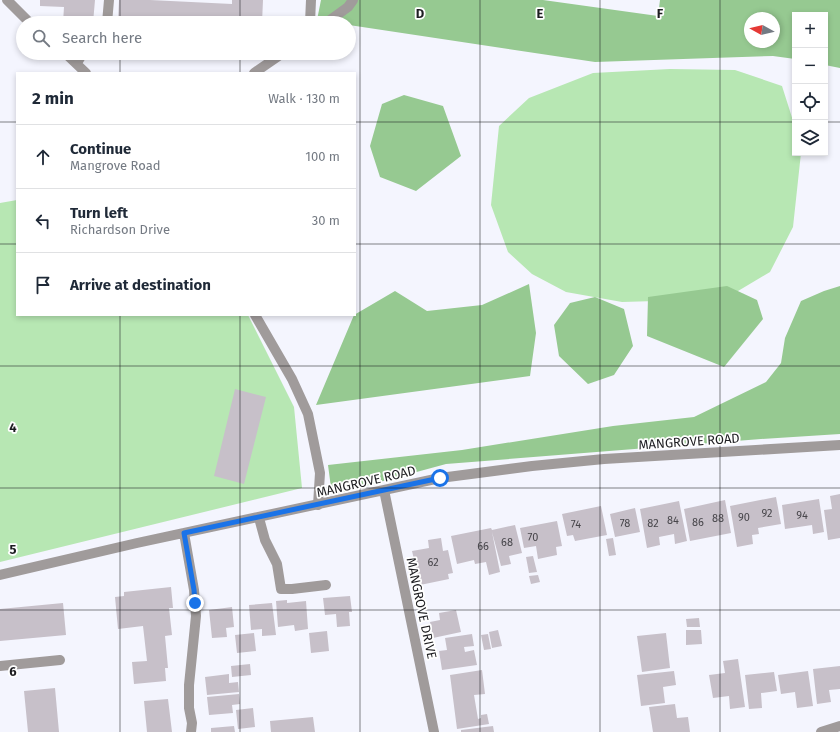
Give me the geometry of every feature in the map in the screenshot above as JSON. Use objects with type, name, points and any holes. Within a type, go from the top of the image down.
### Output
[{"type":"street","points":[[6,0],[23,16]]},
{"type":"street","points":[[108,16],[109,0]]},
{"type":"street","points":[[310,16],[311,0]]},
{"type":"street","points":[[336,16],[348,7],[352,0]]},
{"type":"street","points":[[73,60],[85,72]]},
{"type":"street","points":[[255,72],[273,60]]},
{"type":"street","points":[[257,316],[292,379],[308,414],[320,473],[318,505]]},
{"type":"street","name":"MANGROVE ROAD","points":[[0,575],[184,533],[440,478],[540,465],[667,455],[840,445]]},
{"type":"street","name":"MANGROVE DRIVE","points":[[384,490],[434,732]]},
{"type":"street","points":[[258,518],[265,540],[277,564],[281,588],[292,589],[326,585]]},
{"type":"street","points":[[184,533],[194,590],[196,616],[189,685],[189,708],[192,724],[191,732]]},
{"type":"street","points":[[0,666],[60,660]]},
{"type":"street","points":[[821,732],[840,726]]},
{"type":"green space","points":[[321,0],[543,0],[658,16],[660,0],[840,0],[840,68],[828,66],[828,12],[792,12],[792,59],[773,56],[595,62],[356,26],[356,16],[318,16]]},
{"type":"green space","points":[[670,69],[735,70],[782,86],[792,118],[792,156],[801,156],[793,227],[770,272],[738,291],[690,300],[622,302],[566,292],[532,274],[508,252],[491,205],[499,126],[529,98],[593,73]]},
{"type":"green space","points":[[404,95],[443,106],[461,156],[416,191],[380,177],[370,146],[382,104]]},
{"type":"green space","points":[[16,200],[16,316],[248,316],[294,407],[302,488],[0,562],[0,203]]},
{"type":"green space","points":[[529,284],[536,333],[530,376],[316,405],[354,316],[356,316],[356,314],[395,291],[427,311],[482,305]]},
{"type":"green space","points":[[727,286],[757,300],[763,319],[724,367],[647,336],[648,297]]},
{"type":"green space","points":[[840,286],[840,434],[446,464],[332,495],[328,465],[462,450],[613,426],[694,417],[766,382],[781,363],[785,338],[801,301]]},
{"type":"green space","points":[[595,297],[624,309],[633,346],[614,375],[588,384],[559,356],[554,325],[570,303]]},
{"type":"building","points":[[40,0],[95,0],[94,16],[63,16],[64,7],[40,6]]},
{"type":"building","points":[[119,0],[232,4],[232,0],[263,0],[262,16],[118,16]]},
{"type":"building","points":[[235,389],[266,397],[244,484],[214,476]]},
{"type":"building","points":[[840,494],[840,538],[828,540],[824,510],[832,509],[830,496]]},
{"type":"building","points":[[776,497],[781,524],[758,528],[759,534],[752,535],[753,544],[737,547],[730,506]]},
{"type":"building","points":[[819,499],[824,532],[813,534],[812,525],[785,529],[782,505]]},
{"type":"building","points":[[725,500],[731,533],[690,541],[684,509]]},
{"type":"building","points":[[679,501],[687,541],[675,544],[674,534],[659,537],[660,545],[647,548],[640,509]]},
{"type":"building","points":[[601,506],[607,535],[575,541],[573,535],[567,536],[562,514]]},
{"type":"building","points":[[635,508],[640,532],[615,537],[610,514]]},
{"type":"building","points":[[557,521],[562,546],[556,547],[557,555],[538,559],[536,546],[524,548],[520,528]]},
{"type":"building","points":[[515,525],[522,553],[509,556],[511,564],[501,566],[492,532],[500,572],[489,575],[486,562],[475,564],[474,560],[457,564],[451,536]]},
{"type":"building","points":[[441,538],[443,551],[448,550],[453,573],[448,574],[449,579],[420,585],[412,551],[429,548],[428,540]]},
{"type":"building","points":[[613,538],[616,555],[609,556],[606,539]]},
{"type":"building","points":[[533,556],[537,572],[529,573],[526,557]]},
{"type":"building","points":[[538,575],[540,582],[531,584],[529,576]]},
{"type":"building","points":[[171,587],[173,608],[169,608],[172,635],[165,636],[168,668],[165,668],[166,681],[134,684],[132,662],[147,661],[143,626],[118,629],[115,597],[124,596],[124,592]]},
{"type":"building","points":[[350,596],[352,612],[349,612],[350,626],[337,627],[336,614],[325,615],[323,598]]},
{"type":"building","points":[[287,600],[287,603],[306,601],[308,629],[295,631],[294,625],[278,627],[276,601]]},
{"type":"building","points":[[63,603],[66,635],[0,641],[0,609]]},
{"type":"building","points":[[272,603],[276,635],[262,636],[262,629],[251,630],[249,605]]},
{"type":"building","points":[[232,607],[234,627],[226,628],[227,637],[212,638],[209,610]]},
{"type":"building","points":[[456,610],[461,632],[433,638],[430,622],[440,620],[439,613]]},
{"type":"building","points":[[699,618],[700,627],[687,627],[686,619]]},
{"type":"building","points":[[498,630],[502,646],[492,648],[489,632]]},
{"type":"building","points":[[686,630],[701,630],[702,644],[686,645]]},
{"type":"building","points":[[327,631],[329,651],[311,653],[309,633]]},
{"type":"building","points":[[254,633],[256,651],[237,653],[235,635]]},
{"type":"building","points":[[666,633],[670,668],[642,672],[637,636]]},
{"type":"building","points":[[472,634],[474,646],[464,647],[465,652],[474,650],[477,665],[442,670],[439,651],[447,650],[445,638]]},
{"type":"building","points":[[488,634],[491,649],[484,650],[481,635]]},
{"type":"building","points":[[738,659],[745,707],[730,709],[729,696],[713,698],[709,675],[725,673],[723,661]]},
{"type":"building","points":[[250,664],[251,675],[232,677],[231,666]]},
{"type":"building","points":[[840,666],[840,689],[829,690],[831,702],[817,704],[813,669]]},
{"type":"building","points":[[482,670],[485,694],[474,695],[478,719],[481,718],[481,715],[487,714],[489,724],[457,729],[450,675]]},
{"type":"building","points":[[674,671],[676,685],[663,687],[665,703],[641,706],[637,675]]},
{"type":"building","points":[[808,671],[813,706],[797,708],[795,692],[781,694],[778,675]]},
{"type":"building","points":[[774,672],[777,691],[761,693],[762,708],[749,709],[745,675]]},
{"type":"building","points":[[229,674],[229,683],[238,682],[239,692],[207,695],[205,677]]},
{"type":"building","points":[[55,688],[59,732],[28,732],[24,691]]},
{"type":"building","points":[[239,694],[240,704],[232,705],[233,713],[209,715],[207,697]]},
{"type":"building","points":[[168,699],[172,732],[147,732],[144,701]]},
{"type":"building","points":[[675,704],[677,718],[688,717],[690,732],[653,732],[649,707]]},
{"type":"building","points":[[253,708],[255,727],[238,729],[236,710]]},
{"type":"building","points":[[313,717],[315,732],[271,732],[270,721]]},
{"type":"building","points":[[234,726],[235,732],[211,732],[211,728]]},
{"type":"building","points":[[493,726],[494,732],[461,732],[461,730]]},
{"type":"route","points":[[195,603],[184,533],[440,478]]}]
